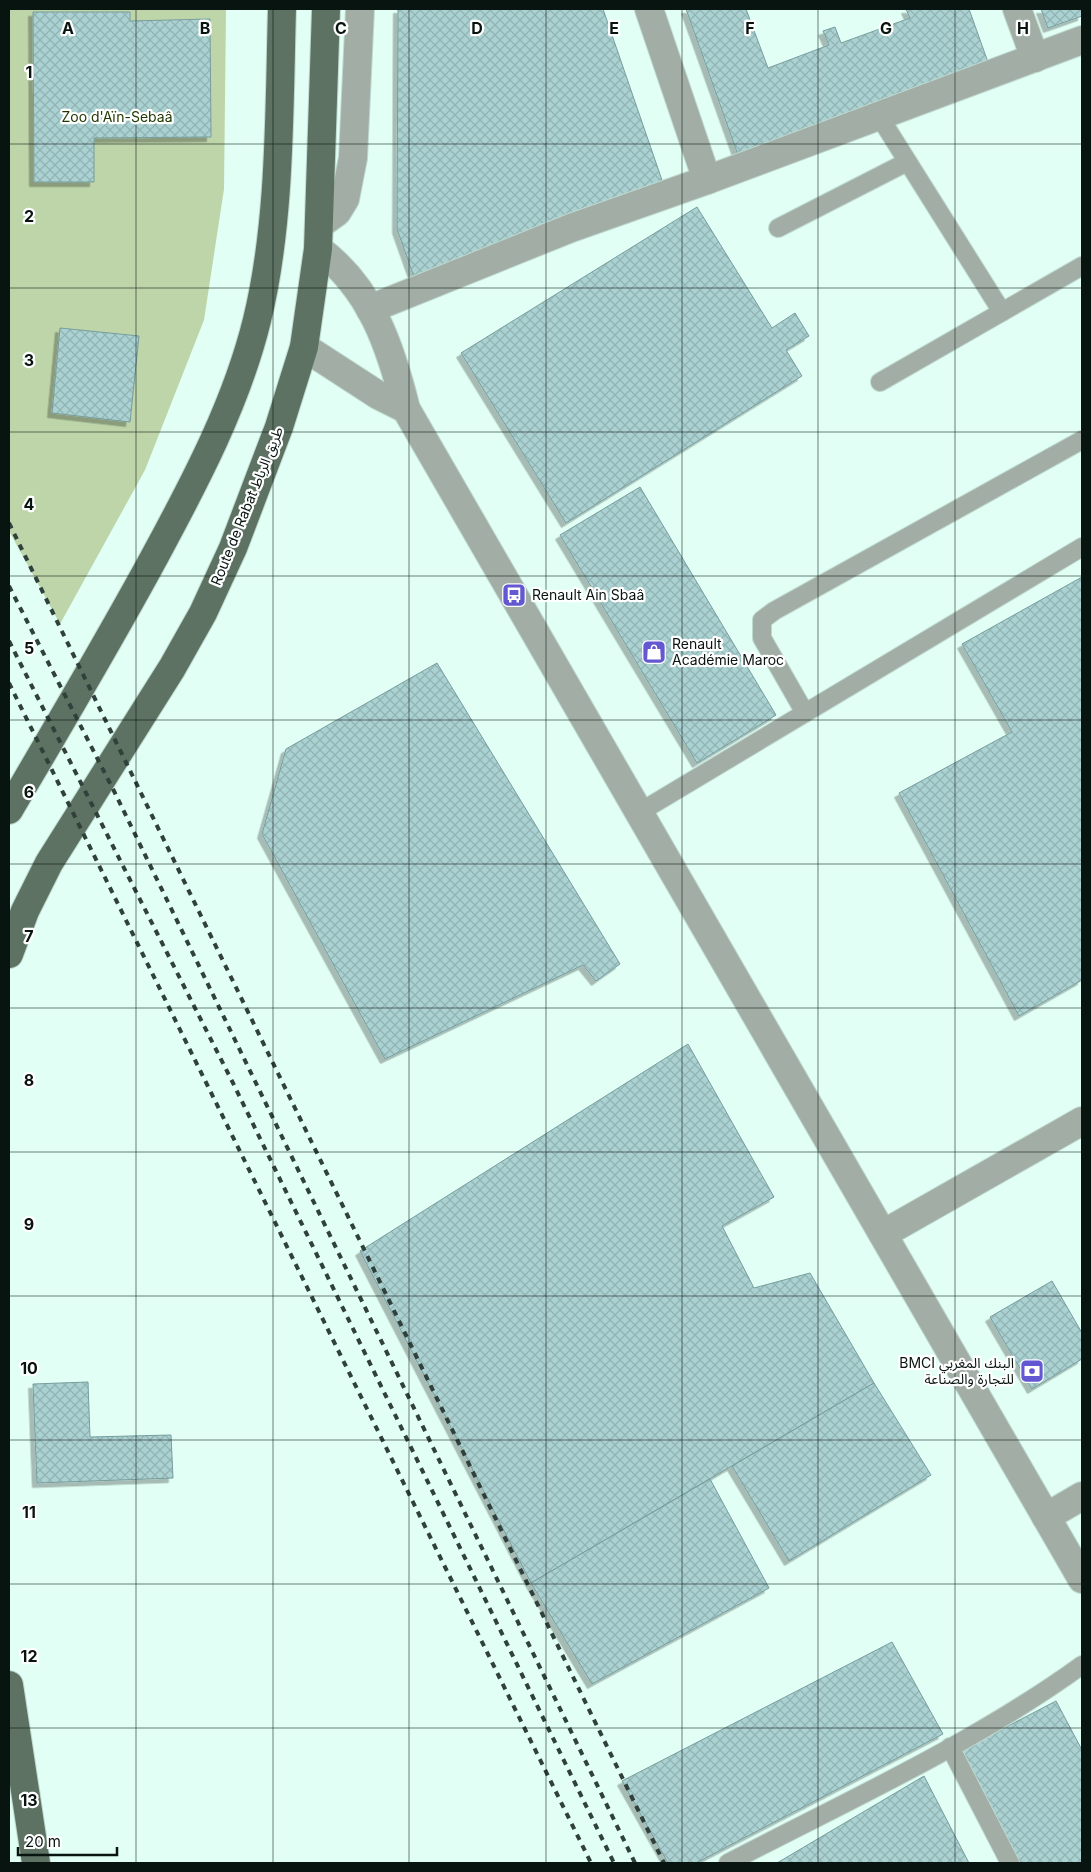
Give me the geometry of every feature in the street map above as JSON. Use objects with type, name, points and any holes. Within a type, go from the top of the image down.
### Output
[{"type":"main road","points":[[9,810],[121,619],[173,522],[205,458],[247,356],[258,318],[272,226],[278,137],[282,9]]},
{"type":"main road","name":"Route de Rabat طريق الرباط","points":[[9,954],[25,911],[49,863],[172,668],[203,613],[233,548],[278,427],[304,346],[318,237],[326,9]]},
{"type":"main road","points":[[9,1685],[36,1863]]},
{"type":"street","points":[[360,9],[353,158],[345,199],[318,237],[335,261],[352,279],[370,309],[393,359],[406,409],[1082,1579]]},
{"type":"street","points":[[649,9],[707,180]]},
{"type":"street","points":[[1016,9],[1035,58]]},
{"type":"street","points":[[370,309],[571,228],[707,180],[1082,40]]},
{"type":"street","points":[[304,346],[378,395],[406,409]]},
{"type":"street","points":[[883,1234],[1082,1121]]},
{"type":"street","points":[[1046,1517],[1082,1496]]},
{"type":"lane","points":[[878,116],[1002,312]]},
{"type":"lane","points":[[778,228],[907,162]]},
{"type":"lane","points":[[880,382],[1002,312],[1081,270]]},
{"type":"lane","points":[[805,713],[762,638],[762,620],[774,611],[1082,440]]},
{"type":"lane","points":[[640,812],[1082,547]]},
{"type":"lane","points":[[728,1863],[950,1747],[1036,1698],[1082,1665]]},
{"type":"lane","points":[[950,1747],[1010,1863]]},
{"type":"green space","name":"Zoo d'Aïn-Sebaâ","points":[[9,9],[226,9],[224,189],[204,320],[145,470],[60,624],[9,531]]},
{"type":"building","points":[[398,9],[603,9],[664,186],[414,277],[397,229]]},
{"type":"building","points":[[686,9],[746,9],[768,68],[829,45],[823,31],[835,27],[841,43],[910,18],[906,9],[969,9],[989,65],[738,155]]},
{"type":"building","points":[[1041,9],[1082,9],[1082,16],[1048,28]]},
{"type":"building","points":[[33,12],[130,12],[130,21],[210,19],[211,137],[94,138],[94,182],[34,182]]},
{"type":"building","points":[[697,207],[772,328],[795,313],[809,336],[786,350],[802,376],[566,523],[461,353]]},
{"type":"building","points":[[60,328],[139,336],[130,422],[52,413]]},
{"type":"building","points":[[640,487],[776,715],[697,763],[560,535]]},
{"type":"building","points":[[1082,577],[1082,980],[1019,1016],[899,793],[1012,732],[962,644]]},
{"type":"building","points":[[437,663],[620,964],[596,981],[583,965],[385,1059],[262,834],[286,749]]},
{"type":"building","points":[[688,1044],[774,1197],[722,1226],[754,1288],[810,1273],[874,1383],[531,1583],[360,1251]]},
{"type":"building","points":[[1052,1281],[1082,1333],[1082,1359],[1032,1389],[990,1317]]},
{"type":"building","points":[[88,1382],[90,1437],[171,1435],[173,1478],[37,1483],[33,1384]]},
{"type":"building","points":[[874,1383],[931,1475],[789,1561],[732,1466]]},
{"type":"building","points":[[710,1479],[769,1588],[592,1684],[531,1583]]},
{"type":"building","points":[[892,1642],[943,1734],[696,1863],[668,1863],[622,1781]]},
{"type":"building","points":[[1056,1701],[1082,1750],[1082,1863],[1019,1863],[960,1751]]},
{"type":"building","points":[[924,1776],[969,1863],[777,1863]]},
{"type":"railway","points":[[9,523],[664,1863]]},
{"type":"railway","points":[[9,586],[114,791],[635,1863]]},
{"type":"railway","points":[[9,641],[232,1081],[614,1863]]},
{"type":"railway","points":[[9,683],[591,1863]]},
{"type":"place","name":"Renault Ain Sbaâ","points":[[514,595]]},
{"type":"place","name":"Renault Académie Maroc","points":[[654,652]]},
{"type":"place","name":"BMCI البنك المغربي للتجارة والصناعة","points":[[1032,1371]]}]
